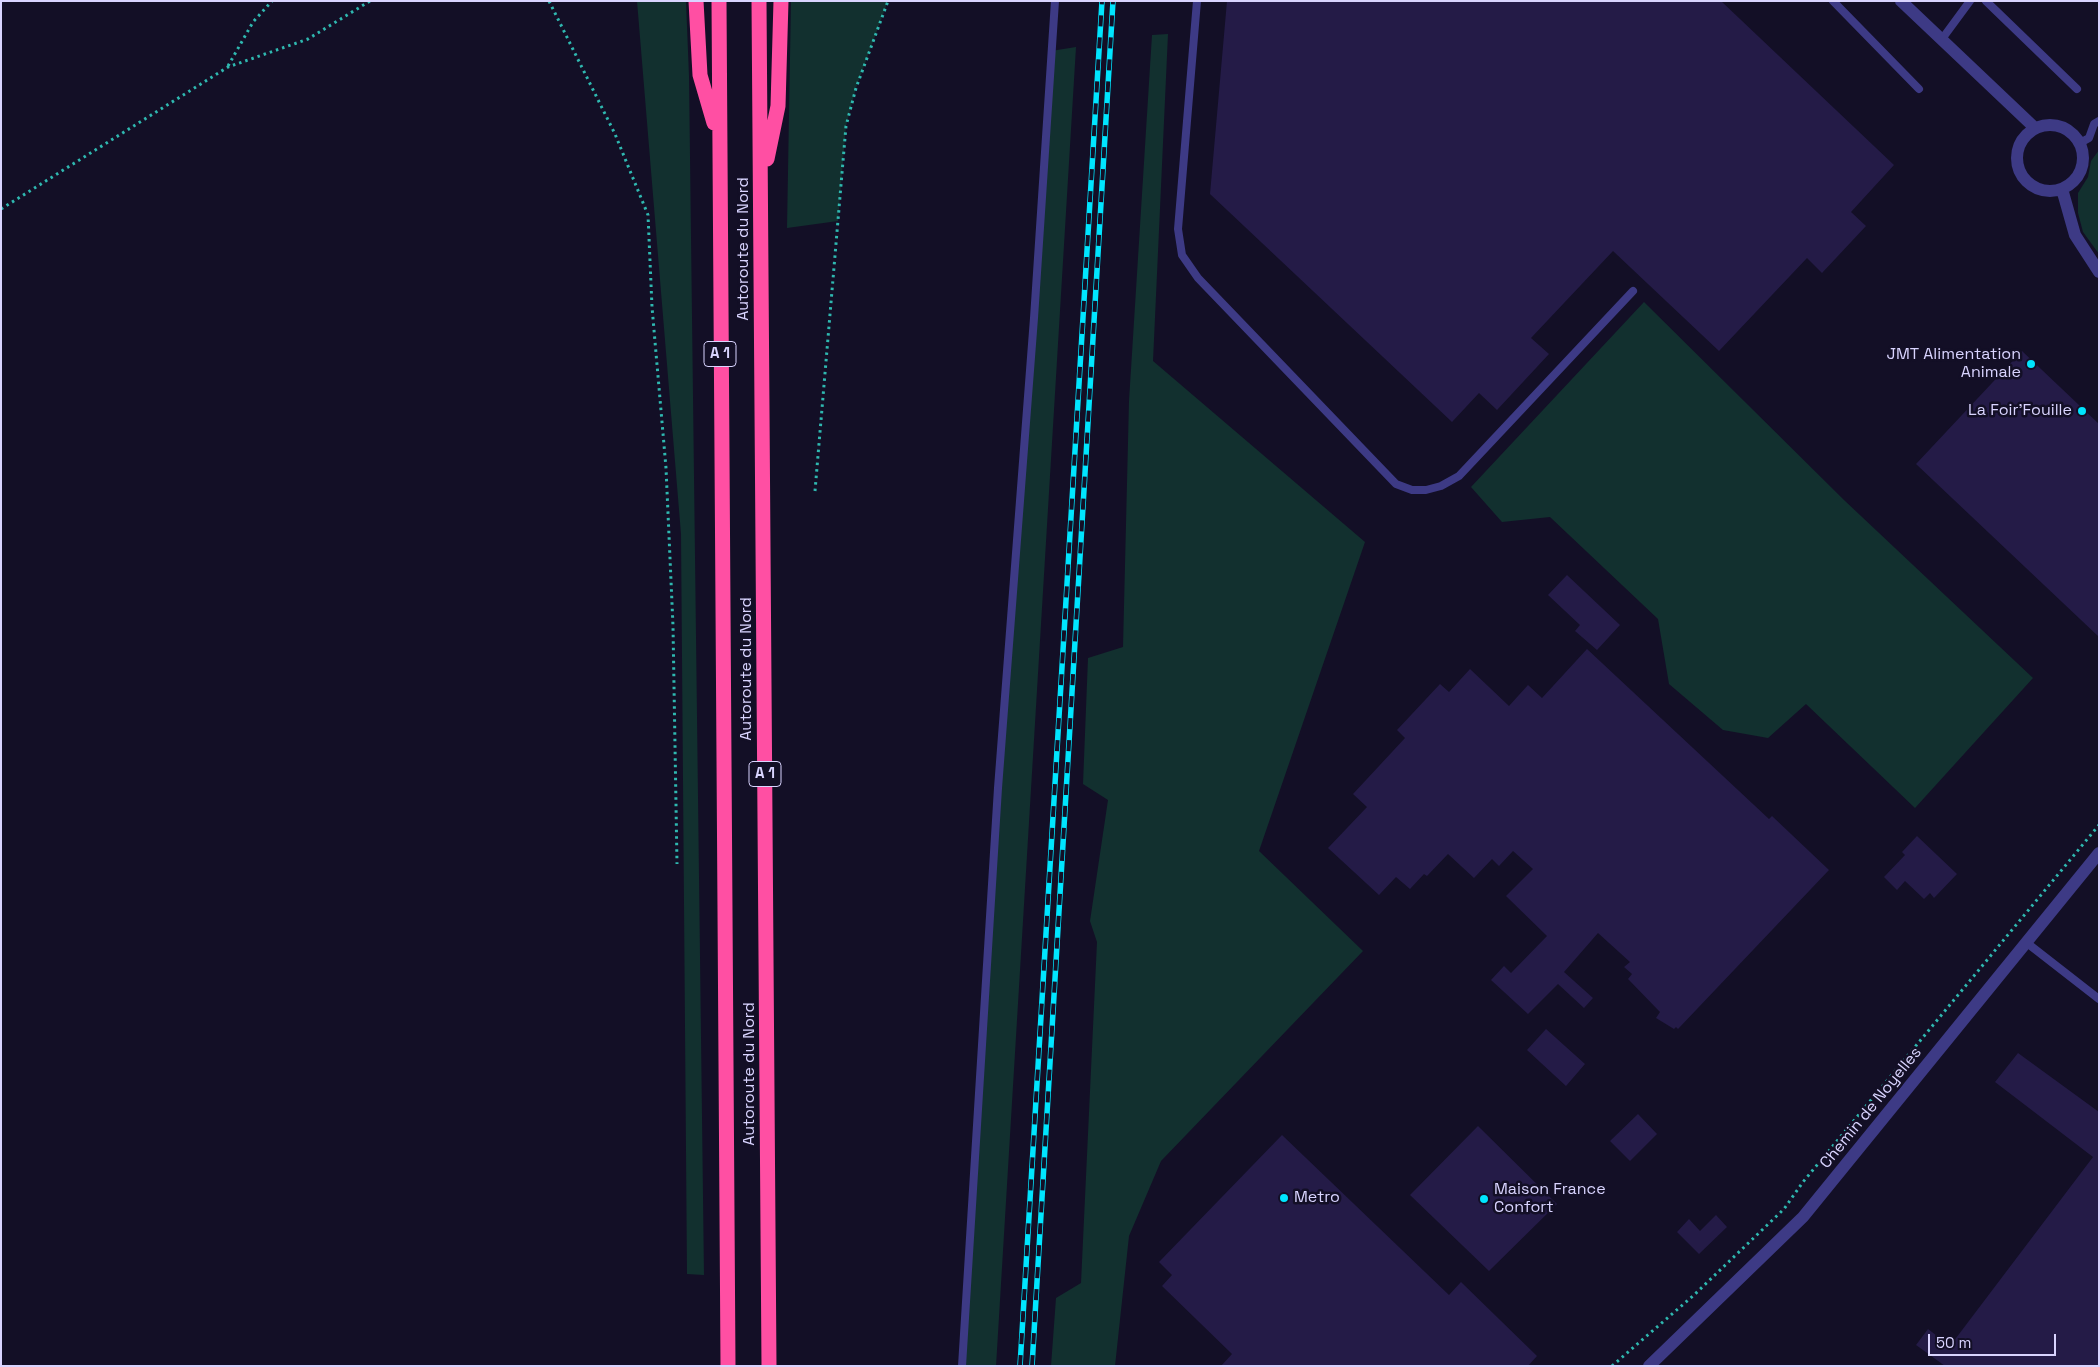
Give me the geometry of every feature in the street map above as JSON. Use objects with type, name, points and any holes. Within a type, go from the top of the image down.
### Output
[{"type":"highway","points":[[696,1],[700,75],[719,141]]},
{"type":"highway","name":"Autoroute du Nord","points":[[718,1],[728,1366]]},
{"type":"highway","name":"Autoroute du Nord","points":[[759,1],[769,1366]]},
{"type":"highway","points":[[761,182],[778,106],[781,1]]},
{"type":"street","points":[[1901,1],[2035,128]]},
{"type":"street","points":[[2053,124],[2073,134],[2080,143],[2083,153],[2083,164],[2078,175],[2062,189],[2040,190],[2030,185],[2021,175],[2016,157],[2018,146],[2024,136],[2035,128],[2053,124]]},
{"type":"street","points":[[2062,189],[2075,235],[2099,272]]},
{"type":"street","name":"Chemin de Noyelles","points":[[1649,1366],[1803,1216],[2099,853]]},
{"type":"lane","points":[[962,1366],[998,788],[1034,318],[1055,1]]},
{"type":"lane","points":[[1197,1],[1178,229],[1182,255],[1198,278],[1396,484],[1412,490],[1426,490],[1441,486],[1459,476],[1633,291]]},
{"type":"lane","points":[[1833,1],[1919,89]]},
{"type":"lane","points":[[1942,39],[1970,1]]},
{"type":"lane","points":[[1986,1],[2077,89]]},
{"type":"lane","points":[[2080,143],[2089,138],[2094,124],[2099,122]]},
{"type":"lane","points":[[2027,943],[2099,999]]},
{"type":"path","points":[[228,67],[253,22],[272,1]]},
{"type":"path","points":[[1,209],[228,67],[308,39],[370,1]]},
{"type":"path","points":[[549,1],[615,134],[648,215],[652,307],[666,468],[672,616],[677,864]]},
{"type":"path","points":[[815,491],[846,126],[859,79],[888,1]]},
{"type":"path","points":[[1612,1366],[1694,1295],[1784,1209],[1803,1182],[2099,825]]},
{"type":"green space","points":[[637,1],[686,1],[689,76],[704,1275],[687,1274],[681,534]]},
{"type":"green space","points":[[791,1],[888,1],[856,88],[846,126],[838,221],[787,228]]},
{"type":"green space","points":[[1168,34],[1153,361],[1365,542],[1259,851],[1363,951],[1161,1161],[1129,1236],[1115,1366],[1051,1366],[1056,1298],[1081,1283],[1097,942],[1090,921],[1108,800],[1083,784],[1088,658],[1123,647],[1129,401],[1152,35]]},
{"type":"green space","points":[[1076,47],[996,1366],[964,1366],[998,788],[1051,51]]},
{"type":"green space","points":[[2099,150],[2099,254],[2083,232],[2078,213],[2078,193],[2088,177],[2091,161]]},
{"type":"green space","points":[[1644,302],[1844,500],[2033,678],[1915,808],[1806,704],[1768,738],[1723,730],[1669,684],[1658,619],[1550,517],[1502,522],[1471,487]]},
{"type":"building","points":[[1227,1],[1721,1],[1894,165],[1851,212],[1866,226],[1822,273],[1807,258],[1719,351],[1613,251],[1531,338],[1549,354],[1497,410],[1479,393],[1452,422],[1210,194]]},
{"type":"building","points":[[2022,351],[2099,424],[2099,637],[1916,464]]},
{"type":"building","points":[[1567,575],[1620,625],[1597,650],[1575,631],[1580,625],[1548,595]]},
{"type":"building","points":[[1587,649],[1769,819],[1772,816],[1829,870],[1678,1029],[1676,1027],[1674,1029],[1656,1018],[1660,1012],[1628,979],[1632,974],[1624,967],[1630,962],[1598,933],[1564,972],[1593,998],[1584,1008],[1558,984],[1528,1014],[1491,980],[1504,966],[1511,973],[1547,936],[1506,896],[1533,869],[1513,851],[1499,866],[1492,859],[1474,878],[1448,854],[1427,876],[1424,874],[1410,889],[1396,877],[1379,895],[1328,848],[1367,807],[1353,794],[1405,738],[1397,730],[1440,684],[1449,692],[1470,669],[1509,706],[1528,685],[1542,698]]},
{"type":"building","points":[[1917,836],[1957,874],[1934,898],[1930,893],[1924,899],[1905,881],[1897,890],[1884,877],[1905,855],[1902,852]]},
{"type":"building","points":[[1546,1029],[1585,1064],[1566,1086],[1527,1050]]},
{"type":"building","points":[[2018,1053],[2099,1112],[2099,1366],[1945,1366],[1916,1345],[1928,1329],[1950,1346],[2093,1157],[1995,1082]]},
{"type":"building","points":[[1638,1114],[1657,1134],[1630,1161],[1610,1141]]},
{"type":"building","name":"Maison France Confort","points":[[1478,1126],[1557,1204],[1489,1271],[1410,1195]]},
{"type":"building","name":"Metro","points":[[1282,1135],[1449,1295],[1461,1282],[1537,1356],[1528,1366],[1221,1366],[1232,1354],[1162,1286],[1172,1275],[1159,1262]]},
{"type":"building","points":[[1716,1215],[1727,1227],[1699,1254],[1677,1232],[1689,1219],[1700,1231]]},
{"type":"railway","points":[[1020,1366],[1102,1]]},
{"type":"railway","points":[[1032,1366],[1113,1]]},
{"type":"place","name":"JMT Alimentation Animale","points":[[2031,364]]},
{"type":"place","name":"La Foir'Fouille","points":[[2082,411]]},
{"type":"place","name":"Metro","points":[[1284,1198]]},
{"type":"place","name":"Maison France Confort","points":[[1484,1199]]}]
